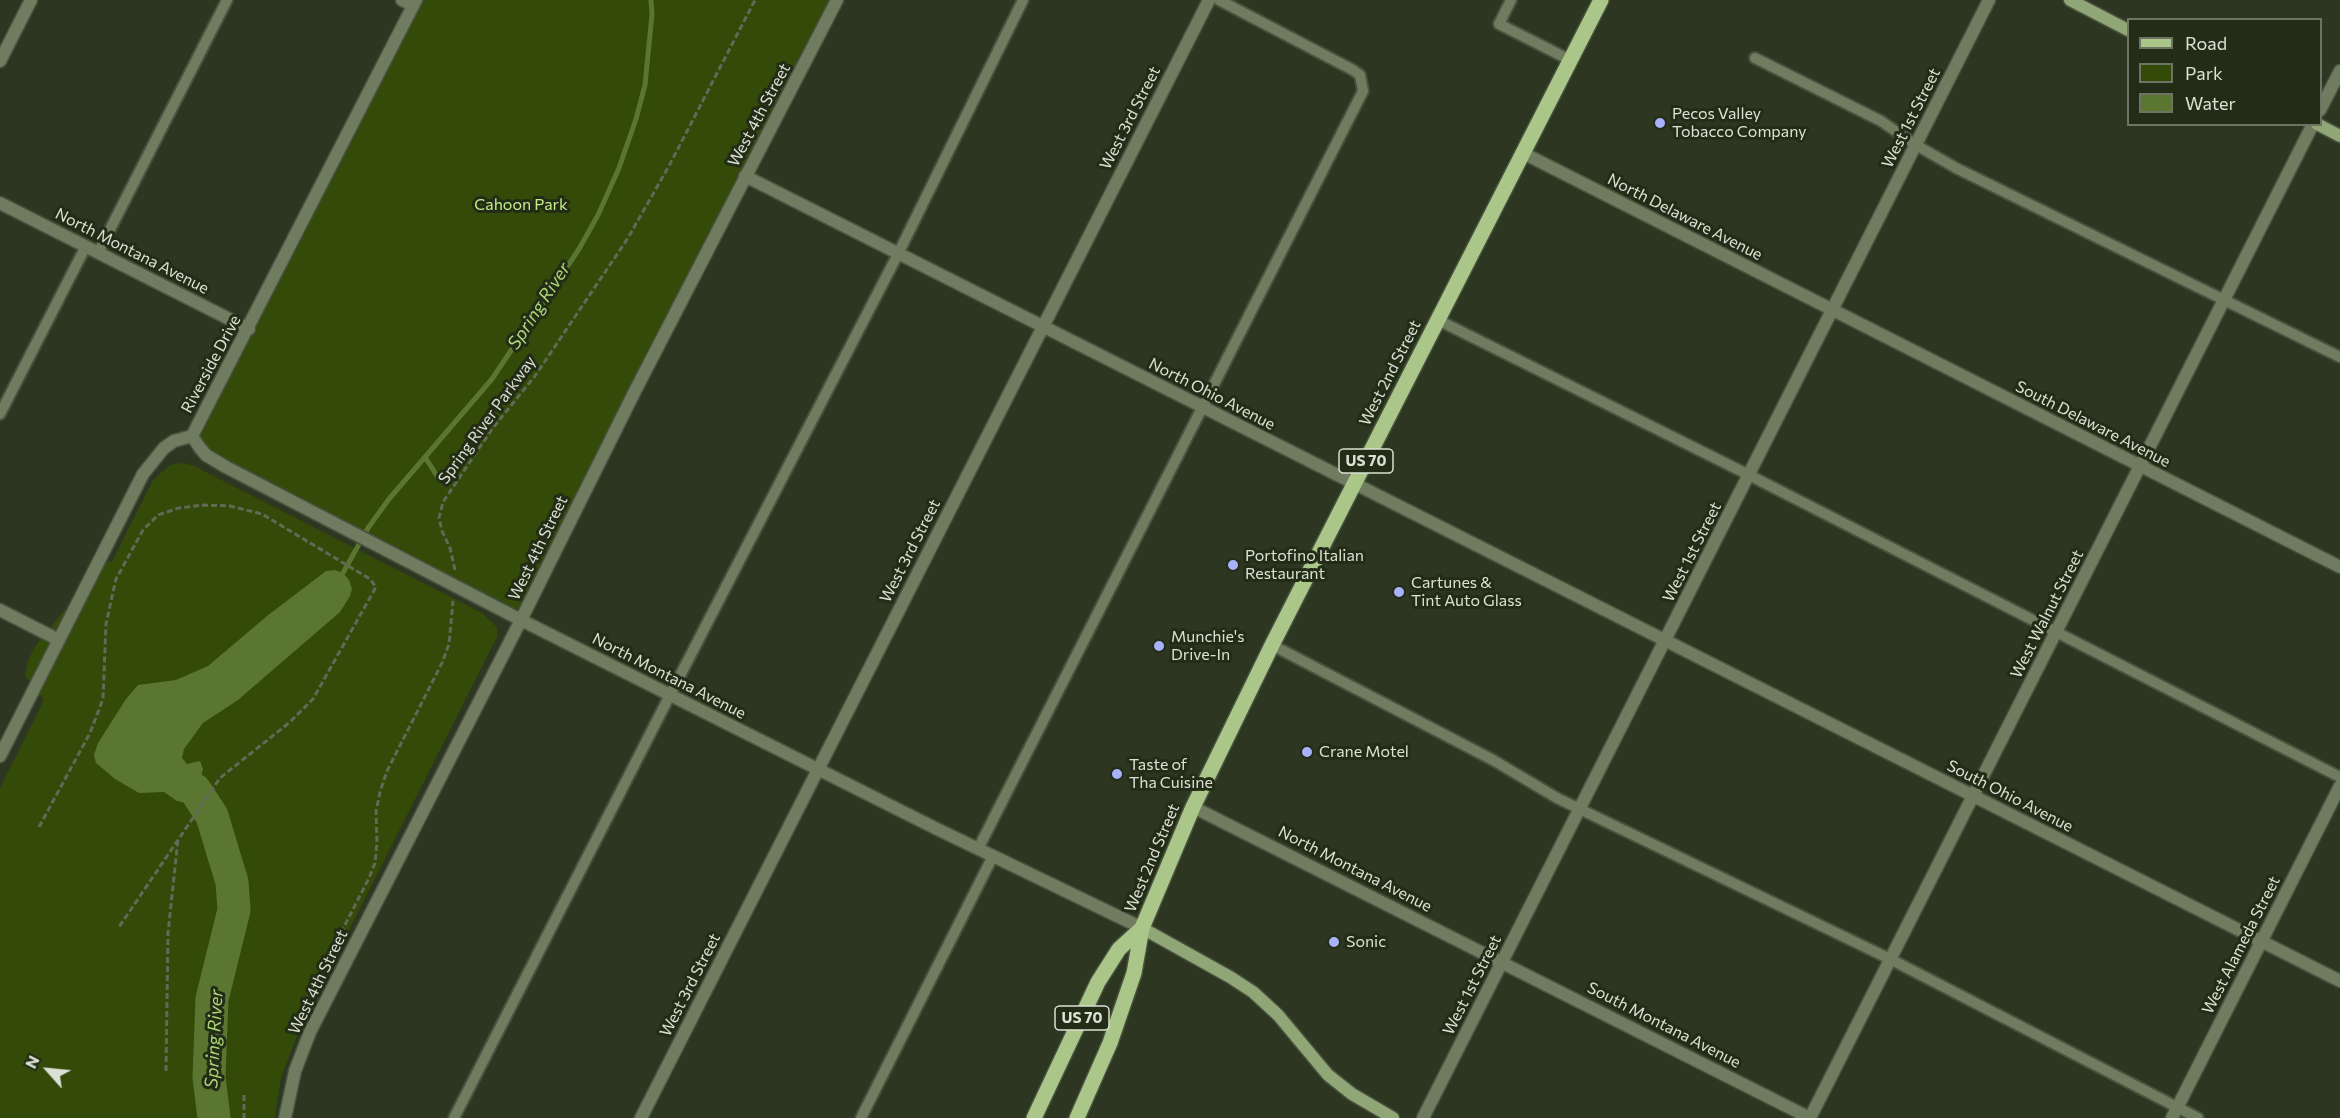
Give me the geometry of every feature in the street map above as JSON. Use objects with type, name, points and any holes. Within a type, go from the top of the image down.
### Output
[{"type":"main road","name":"West 2nd Street","points":[[1077,1118],[1126,1001],[1134,973],[1142,928],[1192,807],[1272,645],[1601,0]]},
{"type":"main road","points":[[2070,0],[2127,29]]},
{"type":"main road","points":[[2319,126],[2340,136]]},
{"type":"main road","name":"West 2nd Street","points":[[1034,1118],[1098,982],[1119,950],[1142,928]]},
{"type":"main road","points":[[1142,928],[1253,992],[1278,1015],[1328,1075],[1352,1094],[1393,1118]]},
{"type":"street","points":[[0,60],[31,0]]},
{"type":"street","name":"West 4th Street","points":[[285,1118],[295,1071],[310,1032],[745,176],[837,0]]},
{"type":"street","name":"West 3rd Street","points":[[641,1118],[1209,0]]},
{"type":"street","name":"West 1st Street","points":[[1423,1118],[1989,0]]},
{"type":"street","name":"Riverside Drive","points":[[0,756],[148,466],[155,456],[174,441],[192,436],[249,328],[410,2]]},
{"type":"street","points":[[2322,106],[2340,71]]},
{"type":"street","name":"West Walnut Street","points":[[1810,1118],[2314,126]]},
{"type":"street","name":"North Delaware Avenue","points":[[1523,153],[1832,311]]},
{"type":"street","name":"North Ohio Avenue","points":[[745,176],[1665,639]]},
{"type":"street","name":"North Montana Avenue","points":[[0,203],[249,328]]},
{"type":"street","name":"South Delaware Avenue","points":[[1832,311],[2340,567]]},
{"type":"street","name":"North Montana Avenue","points":[[192,436],[206,455],[221,464],[521,620],[818,770],[1142,928]]},
{"type":"street","points":[[0,610],[58,640]]},
{"type":"street","name":"South Ohio Avenue","points":[[1665,639],[2340,981]]},
{"type":"street","name":"West Alameda Street","points":[[2174,1113],[2340,786]]},
{"type":"street","name":"North Montana Avenue","points":[[1192,807],[1502,962]]},
{"type":"street","name":"South Montana Avenue","points":[[1502,962],[1810,1118]]},
{"type":"lane","points":[[98,253],[227,0]]},
{"type":"lane","points":[[454,1118],[898,254],[1023,0]]},
{"type":"lane","points":[[978,849],[1363,91],[1360,75],[1353,70],[1219,0]]},
{"type":"lane","points":[[1511,0],[1499,24],[1570,60]]},
{"type":"lane","points":[[1755,58],[1881,121],[1956,168],[2340,357]]},
{"type":"lane","points":[[0,414],[86,246]]},
{"type":"lane","points":[[1438,320],[1749,475],[2340,777]]},
{"type":"lane","points":[[1272,645],[1493,760],[1557,798],[1890,959],[2174,1113],[2198,1118]]},
{"type":"lane","points":[[861,1118],[993,856]]},
{"type":"path","name":"Spring River Parkway","points":[[303,1007],[369,878],[375,862],[376,813],[387,771],[442,663],[449,644],[454,561],[439,518],[443,502],[492,429],[535,376],[628,238],[670,164],[755,0]]},
{"type":"path","points":[[39,827],[90,732],[103,699],[106,624],[116,579],[143,530],[158,515],[179,508],[204,505],[230,506],[262,514],[370,579],[376,587],[313,699],[290,722],[220,778],[119,927]]},
{"type":"path","points":[[166,1071],[168,933],[178,837]]},
{"type":"path","points":[[244,1095],[244,1118]]},
{"type":"green space","name":"Cahoon Park","points":[[416,0],[837,0],[521,620],[226,467],[192,436]]},
{"type":"green space","points":[[180,463],[192,465],[482,613],[497,627],[497,637],[302,1023],[281,1078],[275,1118],[0,1118],[0,788],[44,700],[25,676],[29,658],[37,644],[71,602],[88,570],[104,561],[112,562],[153,480],[170,465]]},
{"type":"water","points":[[335,570],[343,573],[352,589],[350,596],[340,612],[238,700],[203,723],[184,749],[182,758],[187,764],[200,761],[203,769],[200,781],[187,803],[177,801],[164,792],[139,793],[115,779],[96,763],[94,755],[98,743],[126,699],[138,685],[176,680],[208,666],[267,616],[326,571]]},
{"type":"waterway","name":"Spring River","points":[[343,573],[368,528],[389,499],[492,379],[579,249],[598,215],[619,168],[645,85],[652,14],[651,0]]},
{"type":"waterway","points":[[425,457],[439,479]]},
{"type":"waterway","name":"Spring River","points":[[195,790],[212,816],[232,882],[234,910],[212,999],[209,1077],[214,1118]]},
{"type":"place","name":"Pecos Valley Tobacco Company","points":[[1660,123]]},
{"type":"place","name":"Portofino Italian Restaurant","points":[[1233,565]]},
{"type":"place","name":"Cartunes & Tint Auto Glass","points":[[1399,592]]},
{"type":"place","name":"Munchie's Drive-In","points":[[1159,646]]},
{"type":"place","name":"Crane Motel","points":[[1307,752]]},
{"type":"place","name":"Taste of Tha Cuisine","points":[[1117,774]]},
{"type":"place","name":"Sonic","points":[[1334,942]]}]
